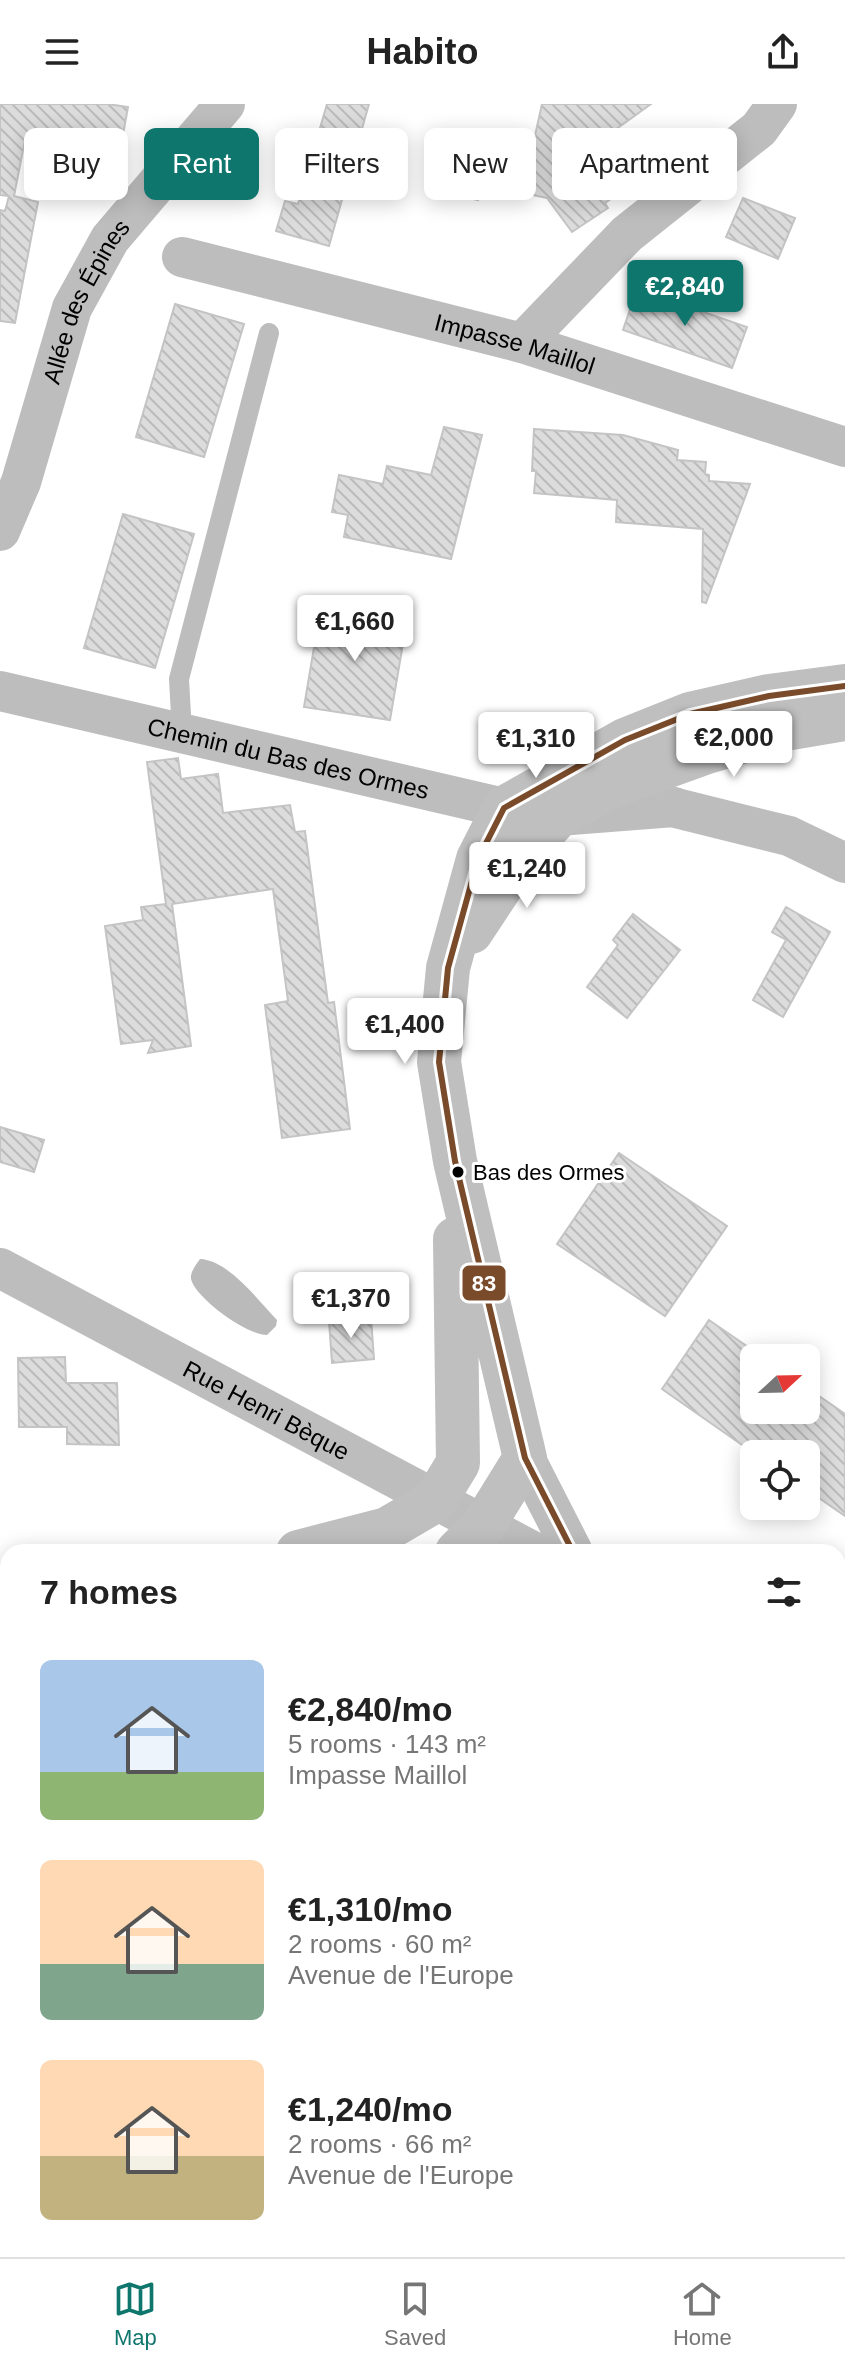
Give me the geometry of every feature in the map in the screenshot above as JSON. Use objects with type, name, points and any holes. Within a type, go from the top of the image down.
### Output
[{"type":"street","name":"Allée des Épines","points":[[0,531],[21,482],[72,308],[110,239],[225,104]]},
{"type":"street","points":[[522,343],[627,234],[759,129],[777,104]]},
{"type":"street","name":"Impasse Maillol","points":[[182,257],[522,343],[845,447]]},
{"type":"street","points":[[569,1544],[525,1458],[455,1161],[439,1062],[448,968],[478,859],[504,808],[596,755],[690,714],[769,696],[845,686]]},
{"type":"street","name":"Chemin du Bas des Ormes","points":[[0,691],[504,808],[558,816],[674,807]]},
{"type":"street","points":[[448,968],[516,864],[558,816],[610,787],[704,753],[785,729],[845,719]]},
{"type":"street","points":[[610,787],[609,762],[660,725]]},
{"type":"street","name":"Chemin du Bas des Ormes","points":[[610,787],[633,797],[789,836],[845,863]]},
{"type":"street","points":[[329,1544],[387,1529],[435,1501],[458,1463],[455,1161]]},
{"type":"street","name":"Rue Henri Bèque","points":[[0,1268],[435,1501],[470,1539],[495,1544]]},
{"type":"street","points":[[470,1539],[525,1458]]},
{"type":"lane","points":[[182,733],[179,679],[269,333]]},
{"type":"shaded area","points":[[200,1259],[211,1261],[232,1273],[277,1320],[276,1326],[267,1335],[258,1334],[237,1323],[204,1298],[191,1276]]},
{"type":"building","points":[[0,104],[108,104],[128,107],[124,128],[24,128],[24,145],[14,196],[38,202],[15,323],[0,321],[0,210],[5,211],[9,196],[0,195]]},
{"type":"building","points":[[327,104],[369,104],[362,128],[320,128]]},
{"type":"building","points":[[542,104],[651,104],[618,128],[552,128],[552,200],[609,200],[605,203],[608,208],[572,232],[547,198],[536,196],[536,131]]},
{"type":"building","points":[[743,198],[795,218],[778,259],[726,237]]},
{"type":"building","points":[[299,200],[342,200],[329,246],[276,231],[285,201],[298,204]]},
{"type":"building","points":[[637,289],[747,327],[732,368],[623,330]]},
{"type":"building","points":[[175,304],[244,324],[204,457],[136,437]]},
{"type":"building","points":[[444,427],[482,435],[451,559],[344,537],[348,515],[332,512],[339,475],[383,484],[387,466],[431,475]]},
{"type":"building","points":[[534,429],[623,435],[678,450],[677,460],[706,462],[705,474],[709,475],[709,481],[750,484],[706,603],[702,602],[703,529],[616,522],[617,500],[534,493]]},
{"type":"building","points":[[123,514],[194,534],[155,668],[84,648]]},
{"type":"building","points":[[321,606],[407,620],[390,720],[304,707]]},
{"type":"building","points":[[178,758],[181,779],[218,774],[223,813],[290,805],[295,832],[305,831],[328,1003],[334,1002],[350,1129],[282,1138],[265,1005],[288,1001],[273,889],[172,904],[191,1046],[148,1053],[153,1040],[121,1044],[105,926],[143,920],[141,907],[166,904],[147,762]]},
{"type":"building","points":[[786,907],[830,932],[783,1017],[753,1000],[786,940],[772,932]]},
{"type":"building","points":[[633,914],[680,950],[627,1018],[587,987],[618,945],[613,940]]},
{"type":"building","points":[[0,1127],[44,1140],[34,1172],[0,1162]]},
{"type":"building","points":[[619,1153],[727,1226],[665,1316],[557,1244]]},
{"type":"building","points":[[371,1318],[374,1359],[332,1363],[329,1321]]},
{"type":"building","points":[[709,1320],[744,1344],[740,1344],[740,1424],[820,1424],[820,1397],[845,1414],[845,1516],[820,1499],[820,1440],[740,1440],[740,1444],[662,1389]]},
{"type":"building","points":[[65,1357],[66,1383],[117,1383],[119,1445],[67,1444],[67,1427],[19,1427],[18,1358]]},
{"type":"transit line","name":"83","points":[[569,1544],[525,1458],[455,1161],[439,1062],[448,968],[478,859],[504,808],[625,740],[690,714],[769,696],[845,686]]},
{"type":"place","name":"Bas des Ormes","points":[[458,1172]]}]
